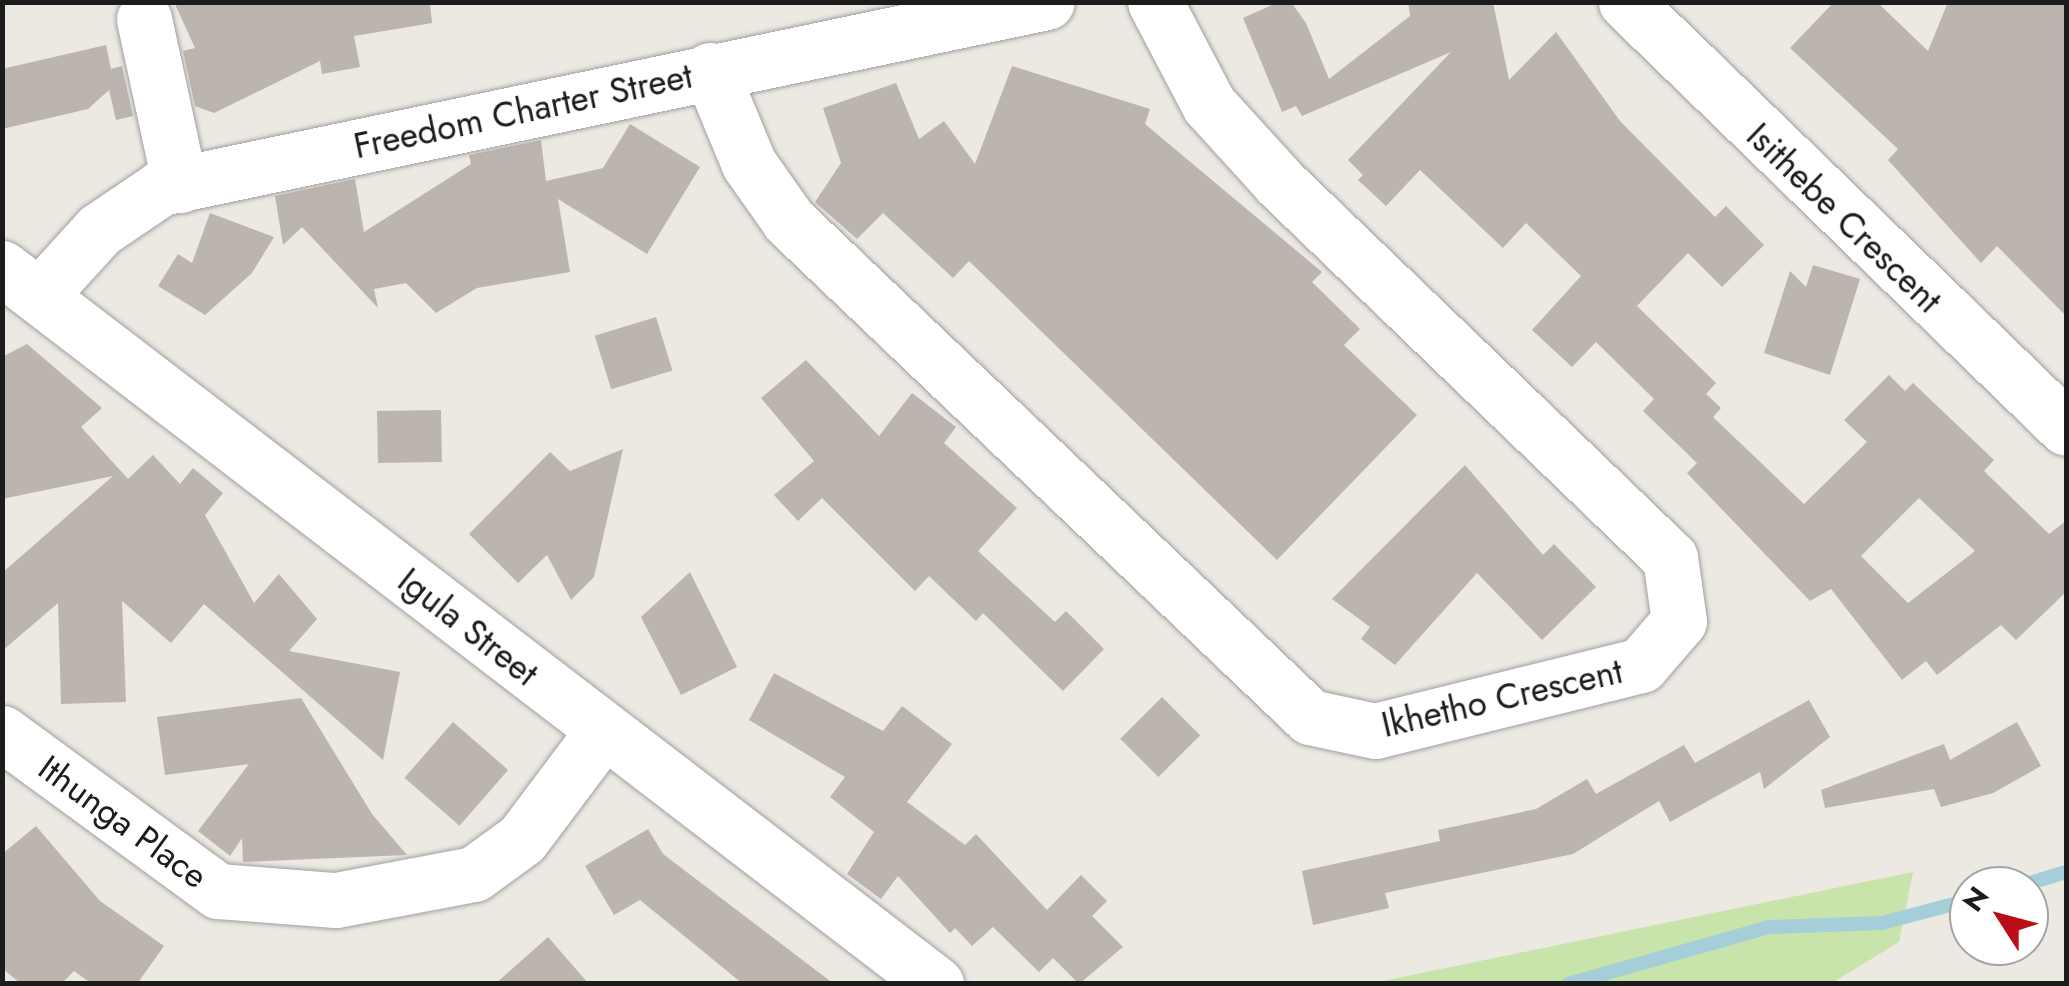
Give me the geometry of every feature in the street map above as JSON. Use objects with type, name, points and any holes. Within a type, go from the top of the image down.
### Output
[{"type":"street","name":"Freedom Charter Street","points":[[21,282],[130,202],[180,185],[710,70],[1047,2]]},
{"type":"street","name":"Ikhetho Crescent","points":[[710,70],[748,164],[789,221],[1310,717],[1375,731],[1641,665],[1679,621],[1670,558],[1280,184],[1210,105],[1155,2]]},
{"type":"street","name":"Isithebe Crescent","points":[[1626,2],[2066,428]]},
{"type":"street","points":[[144,19],[180,185]]},
{"type":"street","name":"Igula Street","points":[[21,282],[936,984]]},
{"type":"street","name":"Ithunga Place","points":[[2,733],[218,891],[336,900],[474,874],[522,839],[602,731]]},
{"type":"green space","points":[[1913,872],[1899,942],[1832,983],[1373,983]]},
{"type":"building","points":[[174,2],[430,2],[432,23],[354,36],[360,67],[322,74],[320,61],[214,113],[195,106],[183,51],[195,48]]},
{"type":"building","points":[[1279,2],[1291,2],[1306,23],[1329,79],[1410,16],[1408,2],[1493,2],[1509,80],[1556,32],[1620,121],[1715,217],[1726,206],[1764,245],[1722,287],[1688,253],[1637,306],[1716,383],[1706,394],[1721,408],[1713,417],[1804,504],[1867,442],[1844,420],[1889,375],[1905,391],[1913,383],[1994,460],[1984,471],[2049,534],[2066,521],[2066,592],[2016,640],[2001,625],[1937,675],[1926,661],[1902,680],[1831,589],[1810,601],[1687,473],[1697,463],[1643,411],[1654,399],[1596,342],[1572,367],[1532,330],[1581,276],[1526,223],[1503,248],[1420,170],[1386,206],[1358,180],[1363,175],[1348,160],[1451,52],[1302,116],[1296,106],[1282,112],[1243,18]],"holes":[[[1919,498],[1975,551],[1908,603],[1861,556]]]},
{"type":"building","points":[[1834,2],[1877,2],[1928,51],[1948,2],[2066,2],[2066,316],[1997,246],[1981,263],[1888,160],[1898,149],[1790,48]]},
{"type":"building","points":[[106,45],[111,69],[122,66],[133,116],[116,120],[109,90],[88,109],[2,129],[2,69]]},
{"type":"building","points":[[1012,66],[1150,109],[1145,124],[1322,272],[1312,282],[1360,329],[1344,345],[1417,415],[1277,560],[969,261],[953,278],[883,213],[857,239],[815,202],[841,163],[823,108],[896,83],[919,139],[944,121],[975,164]]},
{"type":"building","points":[[630,124],[700,167],[647,254],[558,199],[570,272],[477,288],[436,313],[406,283],[374,289],[378,308],[302,227],[283,245],[275,196],[355,179],[364,232],[471,164],[469,155],[541,140],[546,181],[603,168]]},
{"type":"building","points":[[210,213],[274,237],[252,273],[205,315],[158,286],[178,254],[192,263]]},
{"type":"building","points":[[1813,265],[1860,279],[1830,375],[1764,353],[1790,271],[1806,287]]},
{"type":"building","points":[[656,317],[672,371],[611,389],[595,336]]},
{"type":"building","points":[[27,344],[102,408],[81,427],[128,479],[153,455],[180,484],[193,468],[223,493],[205,515],[254,603],[279,574],[317,619],[289,651],[400,672],[383,760],[204,604],[171,643],[122,601],[126,702],[61,704],[58,603],[2,651],[2,573],[113,476],[2,499],[2,357]]},
{"type":"building","points":[[806,360],[879,436],[912,393],[956,427],[944,443],[1017,508],[978,551],[1055,622],[1066,611],[1104,649],[1063,691],[983,613],[976,621],[929,576],[915,591],[822,498],[798,521],[774,495],[814,461],[761,398]]},
{"type":"building","points":[[441,410],[442,462],[378,463],[377,411]]},
{"type":"building","points":[[623,449],[594,577],[571,600],[547,555],[518,583],[469,534],[550,452],[570,471]]},
{"type":"building","points":[[1465,465],[1543,555],[1554,544],[1596,587],[1542,640],[1477,573],[1395,665],[1361,639],[1370,627],[1332,599]]},
{"type":"building","points":[[690,572],[737,667],[681,695],[641,617]]},
{"type":"building","points":[[774,673],[883,731],[902,706],[952,744],[907,802],[965,845],[976,834],[1047,910],[1081,875],[1107,901],[1092,916],[1123,947],[1079,984],[1053,958],[1039,972],[993,927],[972,946],[955,928],[950,933],[898,876],[881,899],[847,874],[874,832],[830,797],[845,777],[749,720]]},
{"type":"building","points":[[1162,697],[1200,735],[1158,777],[1120,739]]},
{"type":"building","points":[[301,698],[372,814],[407,855],[243,862],[242,838],[230,856],[198,831],[249,764],[165,775],[157,717]]},
{"type":"building","points":[[1809,700],[1830,737],[1764,789],[1760,772],[1670,822],[1659,801],[1573,854],[1385,893],[1389,908],[1313,925],[1302,871],[1440,841],[1438,830],[1536,809],[1587,779],[1596,794],[1684,745],[1695,763]]},
{"type":"building","points":[[453,722],[508,770],[460,826],[404,778]]},
{"type":"building","points":[[2017,722],[2041,766],[1993,793],[1941,807],[1934,789],[1825,808],[1821,790],[1944,744],[1950,760]]},
{"type":"building","points":[[36,826],[100,901],[164,946],[137,984],[92,984],[74,971],[61,984],[21,984],[2,968],[2,854]]},
{"type":"building","points":[[648,829],[663,854],[834,984],[743,984],[640,900],[614,915],[585,866]]},
{"type":"building","points":[[548,937],[589,984],[495,984]]},
{"type":"waterway","points":[[2049,877],[2066,872]]},
{"type":"waterway","points":[[1568,984],[1770,927],[1882,923],[1949,905]]}]
